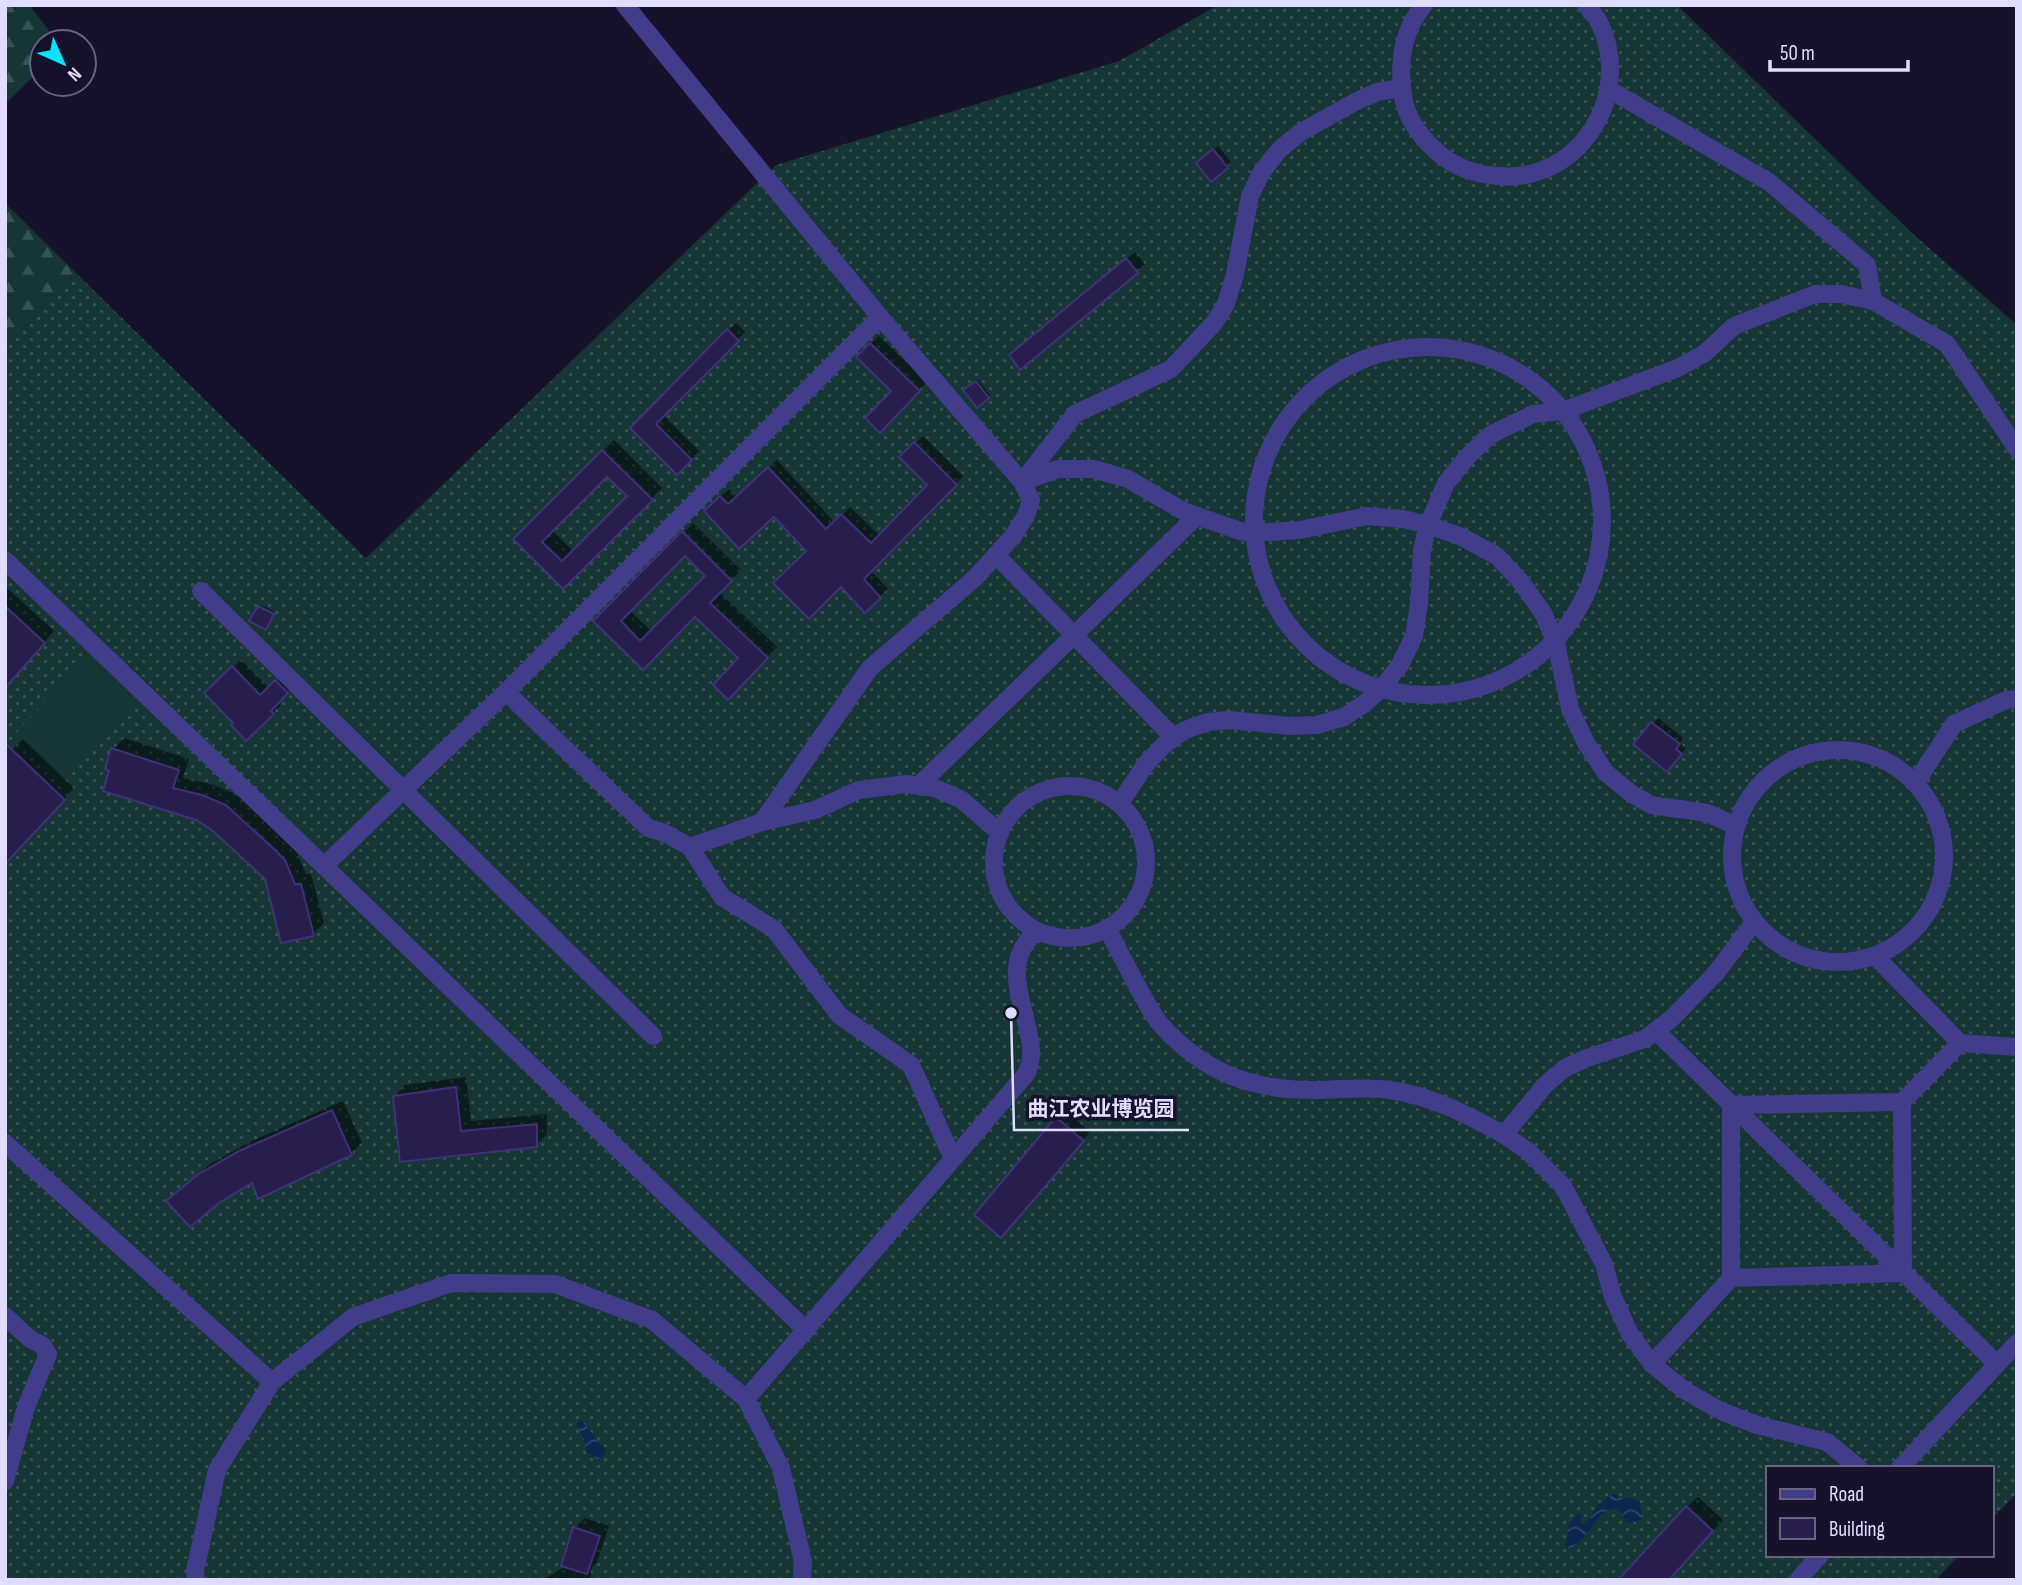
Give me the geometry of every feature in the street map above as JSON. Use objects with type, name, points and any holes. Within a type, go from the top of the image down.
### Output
[{"type":"street","points":[[625,5],[880,317],[1022,482],[1031,500],[1026,516],[1013,536],[975,578],[870,668],[762,822]]},
{"type":"street","points":[[1424,5],[1405,38],[1399,71],[1405,106],[1421,136],[1446,160],[1478,175],[1513,178],[1546,170],[1576,150],[1598,123],[1609,90],[1610,55],[1599,22],[1586,5]]},
{"type":"street","points":[[1022,482],[1075,414],[1171,369],[1214,323],[1226,304],[1235,274],[1250,196],[1261,173],[1279,149],[1301,132],[1355,102],[1377,92],[1402,88]]},
{"type":"street","points":[[1609,90],[1769,183],[1867,265],[1873,301]]},
{"type":"street","points":[[1120,803],[1145,765],[1164,745],[1183,731],[1207,722],[1230,720],[1290,726],[1317,725],[1344,717],[1365,703],[1381,689],[1400,665],[1414,636],[1422,550],[1428,525],[1446,483],[1466,457],[1490,435],[1533,414],[1563,411],[1678,368],[1705,353],[1734,326],[1815,295],[1841,294],[1873,301],[1947,344],[2017,449]]},
{"type":"street","points":[[324,866],[506,692],[880,317]]},
{"type":"street","points":[[1419,346],[1478,353],[1532,379],[1563,411],[1573,422],[1598,477],[1603,536],[1588,594],[1555,642],[1508,677],[1455,695],[1399,695],[1346,677],[1301,644],[1269,598],[1254,544],[1254,533],[1255,489],[1275,436],[1310,392],[1360,359],[1419,346]]},
{"type":"street","points":[[1022,482],[1058,469],[1104,471],[1128,479],[1196,517],[1254,533],[1300,530],[1367,516],[1403,519],[1462,537],[1497,556],[1521,582],[1543,613],[1555,642],[1570,709],[1586,743],[1606,773],[1651,805],[1707,813],[1736,826]]},
{"type":"street","points":[[919,785],[1196,517]]},
{"type":"street","points":[[996,555],[1174,738]]},
{"type":"street","points":[[5,560],[806,1329]]},
{"type":"street","points":[[201,591],[653,1036]]},
{"type":"street","points":[[506,692],[648,828],[665,833],[690,847],[722,897],[774,929],[839,1015],[911,1065],[953,1159]]},
{"type":"street","points":[[1916,782],[1955,724],[2006,700],[2017,698]]},
{"type":"street","points":[[1850,750],[1886,760],[1916,782],[1936,811],[1945,845],[1942,880],[1929,913],[1906,939],[1875,956],[1842,963],[1809,959],[1778,945],[1754,922],[1737,892],[1731,859],[1736,826],[1752,793],[1779,767],[1813,752],[1850,750]]},
{"type":"street","points":[[690,847],[762,822],[815,810],[859,790],[906,783],[935,788],[962,800],[1000,834]]},
{"type":"street","points":[[1071,785],[1097,790],[1120,803],[1136,822],[1145,845],[1146,869],[1140,892],[1127,913],[1108,928],[1085,937],[1060,938],[1037,931],[1017,918],[1001,897],[993,872],[995,845],[1000,834],[1004,821],[1022,801],[1045,789],[1071,785]]},
{"type":"street","points":[[1504,1135],[1545,1085],[1565,1068],[1587,1058],[1645,1040],[1671,1019],[1716,973],[1754,922]]},
{"type":"street","points":[[1108,928],[1161,1025],[1192,1054],[1230,1077],[1268,1088],[1388,1089],[1431,1099],[1464,1113],[1528,1151],[1563,1186],[1604,1264],[1613,1297],[1630,1334],[1652,1364],[1684,1390],[1721,1411],[1757,1425],[1827,1442],[1857,1466]]},
{"type":"street","points":[[746,1399],[1027,1073],[1032,1054],[1016,978],[1019,957],[1027,939],[1037,931]]},
{"type":"street","points":[[1875,956],[1960,1043],[2017,1047]]},
{"type":"street","points":[[1656,1031],[1997,1364]]},
{"type":"street","points":[[1731,1105],[1902,1102],[1960,1043]]},
{"type":"street","points":[[1902,1102],[1903,1273]]},
{"type":"street","points":[[1652,1364],[1731,1278],[1731,1105]]},
{"type":"street","points":[[5,1143],[272,1382]]},
{"type":"street","points":[[1731,1278],[1903,1273]]},
{"type":"street","points":[[196,1580],[195,1571],[217,1470],[272,1382],[353,1317],[451,1283],[555,1284],[652,1320],[746,1399],[781,1468],[803,1562],[802,1580]]},
{"type":"street","points":[[5,1316],[30,1339],[42,1345],[48,1354],[26,1408],[5,1481]]},
{"type":"street","points":[[1902,1466],[2017,1343]]},
{"type":"street","points":[[1798,1580],[1818,1557]]},
{"type":"green space","points":[[5,5],[29,5],[47,28],[28,28],[28,82],[5,104]]},
{"type":"green space","points":[[1218,5],[1677,5],[1913,234],[2017,325],[2017,1493],[1994,1517],[1994,1466],[1766,1466],[1766,1557],[1957,1557],[1936,1580],[5,1580],[5,347],[76,273],[366,558],[776,165],[1119,61]]},
{"type":"green space","points":[[5,203],[76,273],[5,347]]},
{"type":"green space","points":[[89,657],[138,705],[63,783],[13,736]]},
{"type":"water","points":[[580,1419],[606,1450],[602,1458],[596,1459],[587,1452],[576,1424]]},
{"type":"water","points":[[1616,1493],[1619,1498],[1631,1498],[1639,1502],[1643,1518],[1626,1522],[1620,1510],[1610,1509],[1601,1515],[1579,1542],[1571,1549],[1567,1548],[1565,1545],[1569,1525],[1575,1517],[1582,1515],[1580,1524],[1587,1523],[1599,1505]]},
{"type":"building","points":[[1213,149],[1228,168],[1211,182],[1196,163]]},
{"type":"building","points":[[1126,258],[1138,273],[1020,370],[1009,355]]},
{"type":"building","points":[[727,329],[739,341],[656,424],[692,460],[677,475],[630,428]]},
{"type":"building","points":[[870,343],[920,391],[880,433],[865,418],[891,391],[856,357]]},
{"type":"building","points":[[976,381],[989,398],[977,408],[963,390]]},
{"type":"building","points":[[914,442],[957,485],[864,579],[881,598],[865,613],[841,587],[809,619],[773,583],[806,551],[774,517],[739,549],[704,511],[720,496],[728,504],[768,467],[826,529],[841,514],[871,543],[927,485],[899,457]]},
{"type":"building","points":[[602,450],[653,500],[563,589],[513,539]],"holes":[[[607,477],[627,496],[562,561],[542,542]]]},
{"type":"building","points":[[682,531],[732,581],[710,603],[768,658],[728,700],[713,685],[738,658],[695,617],[643,670],[593,621]],"holes":[[[685,556],[705,576],[640,641],[621,621]]]},
{"type":"building","points":[[5,606],[45,643],[5,688]]},
{"type":"building","points":[[258,606],[274,614],[266,630],[249,621]]},
{"type":"building","points":[[232,666],[260,695],[275,680],[288,693],[271,711],[274,714],[246,741],[204,693]]},
{"type":"building","points":[[1651,722],[1680,744],[1676,749],[1682,754],[1667,772],[1633,744]]},
{"type":"building","points":[[5,743],[65,800],[5,864]]},
{"type":"building","points":[[111,748],[179,770],[173,788],[202,795],[226,805],[274,849],[285,860],[295,884],[301,884],[314,936],[281,943],[265,879],[212,830],[196,820],[103,791],[109,771],[105,769]]},
{"type":"building","points":[[456,1087],[461,1131],[537,1124],[537,1147],[400,1162],[393,1096]]},
{"type":"building","points":[[332,1110],[352,1155],[258,1199],[252,1183],[219,1203],[190,1227],[166,1201],[197,1175],[239,1151]]},
{"type":"building","points":[[1056,1117],[1084,1141],[1001,1238],[974,1215]]},
{"type":"building","points":[[1686,1506],[1713,1531],[1669,1580],[1618,1580]]},
{"type":"building","points":[[573,1527],[600,1536],[587,1574],[561,1566]]},
{"type":"place","name":"曲江农业博览园","points":[[1011,1013]]}]
